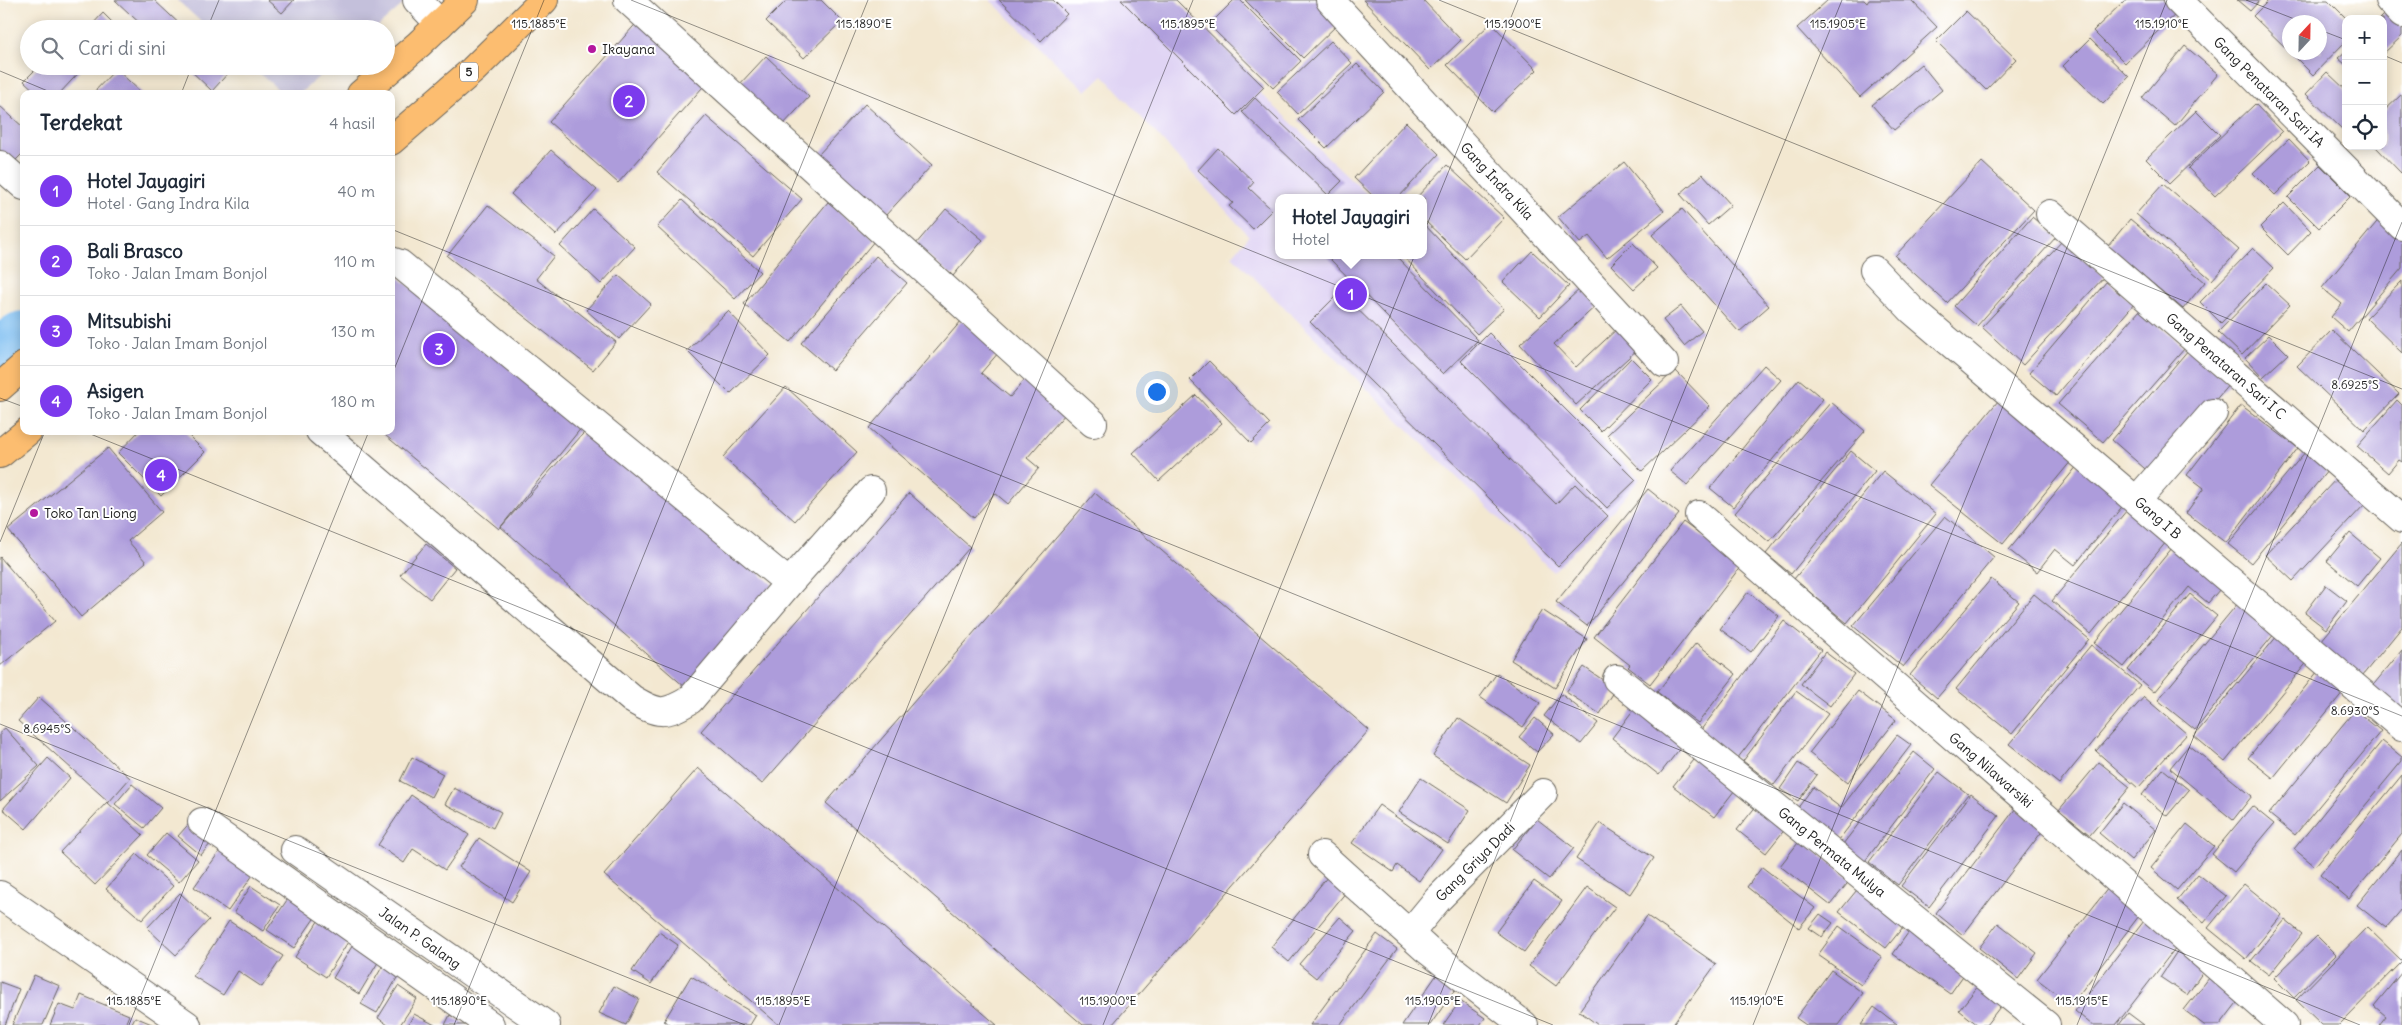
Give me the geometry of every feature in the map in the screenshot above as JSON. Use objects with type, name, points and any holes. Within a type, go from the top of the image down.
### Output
[{"type":"highway","points":[[395,64],[465,0]]},
{"type":"highway","name":"5","points":[[395,137],[472,70],[544,0]]},
{"type":"highway","points":[[366,90],[382,75]]},
{"type":"highway","points":[[0,387],[20,370]]},
{"type":"highway","points":[[0,454],[23,435]]},
{"type":"street","points":[[417,0],[440,24]]},
{"type":"street","points":[[628,0],[1093,423]]},
{"type":"street","name":"Gang Indra Kila","points":[[1330,0],[1664,362]]},
{"type":"street","name":"Gang Penataran Sari IA","points":[[2178,0],[2402,226]]},
{"type":"street","points":[[2389,0],[2402,14]]},
{"type":"street","points":[[0,165],[20,182]]},
{"type":"street","name":"Gang Penataran Sari I C","points":[[2050,214],[2402,519]]},
{"type":"street","points":[[395,262],[400,264],[789,582]]},
{"type":"street","name":"Gang I B","points":[[1874,270],[1912,310],[2402,727]]},
{"type":"street","points":[[2137,500],[2213,412]]},
{"type":"street","points":[[325,435],[632,700],[651,710],[671,711],[690,700],[789,582],[871,491]]},
{"type":"street","name":"Gang Nilawarsiki","points":[[1698,515],[2284,1025]]},
{"type":"street","name":"Gang Permata Mulya","points":[[1617,679],[2046,1025]]},
{"type":"street","name":"Gang Griya Dadi","points":[[1410,933],[1438,899],[1543,793]]},
{"type":"street","points":[[202,822],[490,1025]]},
{"type":"street","name":"Jalan P. Galang","points":[[295,850],[546,1025]]},
{"type":"street","points":[[1322,855],[1468,984],[1524,1025]]},
{"type":"street","points":[[0,895],[187,1025]]},
{"type":"shaded area","points":[[177,0],[408,0],[385,20],[199,20]]},
{"type":"shaded area","points":[[990,0],[1176,0],[1259,92],[1367,194],[1275,194],[1275,259],[1399,259],[1478,340],[1490,331],[1640,479],[1608,516],[1553,572],[1232,256],[1249,236],[1103,75],[1086,91]]},
{"type":"shaded area","points":[[262,75],[321,75],[304,90],[279,90]]},
{"type":"building","points":[[115,0],[154,0],[175,20],[136,20]]},
{"type":"building","points":[[267,0],[294,0],[282,13]]},
{"type":"building","points":[[787,0],[821,0],[842,21],[804,58],[766,21]]},
{"type":"building","points":[[999,0],[1053,0],[1067,14],[1041,41]]},
{"type":"building","points":[[1121,0],[1176,0],[1264,87],[1236,115]]},
{"type":"building","points":[[1234,0],[1240,0],[1301,61],[1273,88],[1209,25]]},
{"type":"building","points":[[1245,0],[1319,0],[1340,22],[1303,58]]},
{"type":"building","points":[[1363,0],[1423,0],[1461,40],[1430,70]]},
{"type":"building","points":[[1828,0],[1864,0],[1867,3],[1869,0],[1911,0],[1937,27],[1860,97],[1797,28]]},
{"type":"building","points":[[2125,0],[2170,0],[2180,10],[2125,63],[2093,31]]},
{"type":"building","points":[[2237,0],[2260,0],[2250,11]]},
{"type":"building","points":[[2269,0],[2328,0],[2343,15],[2342,45],[2313,75],[2298,60],[2327,60],[2327,15],[2282,15],[2282,45],[2253,16]]},
{"type":"building","points":[[1966,11],[2016,59],[1986,90],[1936,41]]},
{"type":"building","points":[[2387,11],[2402,27],[2402,36],[2387,50],[2387,15],[2383,15]]},
{"type":"building","points":[[103,13],[110,20],[96,20]]},
{"type":"building","points":[[640,19],[710,79],[618,183],[549,122]]},
{"type":"building","points":[[1491,23],[1537,70],[1493,112],[1447,65]]},
{"type":"building","points":[[2090,39],[2129,77],[2103,104],[2063,66]]},
{"type":"building","points":[[1331,41],[1352,63],[1298,114],[1277,92]]},
{"type":"building","points":[[2185,46],[2218,74],[2175,126],[2142,98]]},
{"type":"building","points":[[766,56],[809,97],[782,126],[738,86]]},
{"type":"building","points":[[1357,64],[1384,92],[1326,148],[1298,120]]},
{"type":"building","points":[[1921,64],[1942,90],[1894,130],[1872,105]]},
{"type":"building","points":[[2327,72],[2342,86],[2342,129],[2306,94]]},
{"type":"building","points":[[30,75],[77,75],[63,90],[34,90],[24,81]]},
{"type":"building","points":[[110,75],[122,75],[139,90],[96,90]]},
{"type":"building","points":[[195,75],[226,75],[211,90]]},
{"type":"building","points":[[2402,94],[2401,173],[2379,150],[2387,150],[2387,108]]},
{"type":"building","points":[[1255,98],[1342,181],[1327,194],[1242,112]]},
{"type":"building","points":[[865,104],[932,165],[885,216],[818,155]]},
{"type":"building","points":[[2255,104],[2282,132],[2215,196],[2188,168]]},
{"type":"building","points":[[0,106],[20,124],[20,156],[13,163],[0,151]]},
{"type":"building","points":[[2196,111],[2220,135],[2170,183],[2146,159]]},
{"type":"building","points":[[706,116],[802,199],[753,256],[657,172]]},
{"type":"building","points":[[1406,122],[1439,154],[1402,194],[1371,194],[1354,178]]},
{"type":"building","points":[[2289,139],[2310,161],[2275,195],[2253,173]]},
{"type":"building","points":[[1218,148],[1254,182],[1249,188],[1272,210],[1253,229],[1229,206],[1233,203],[1198,170]]},
{"type":"building","points":[[551,150],[597,190],[556,235],[511,194]]},
{"type":"building","points":[[1624,162],[1664,211],[1607,258],[1589,236],[1580,243],[1558,217]]},
{"type":"building","points":[[1982,162],[2034,210],[1947,303],[1895,256]]},
{"type":"building","points":[[1447,165],[1504,218],[1465,259],[1427,223],[1427,194],[1420,194]]},
{"type":"building","points":[[2320,165],[2351,196],[2319,228],[2288,197]]},
{"type":"building","points":[[1703,174],[1731,205],[1708,225],[1680,194]]},
{"type":"building","points":[[2163,184],[2239,250],[2212,280],[2136,214]]},
{"type":"building","points":[[682,200],[760,272],[735,299],[657,227]]},
{"type":"building","points":[[828,202],[875,240],[790,342],[744,304]]},
{"type":"building","points":[[2284,203],[2311,231],[2288,255],[2260,227]]},
{"type":"building","points":[[488,205],[554,256],[536,279],[616,342],[593,370],[447,256]]},
{"type":"building","points":[[593,209],[635,247],[601,284],[560,246]]},
{"type":"building","points":[[946,209],[983,240],[953,276],[915,245]]},
{"type":"building","points":[[1682,209],[1769,306],[1739,332],[1652,235]]},
{"type":"building","points":[[2032,217],[2056,237],[1977,326],[1954,306]]},
{"type":"building","points":[[2381,217],[2402,234],[2402,268],[2348,332],[2331,317],[2342,304],[2322,288]]},
{"type":"building","points":[[2130,219],[2205,282],[2183,309],[2108,246]]},
{"type":"building","points":[[1427,227],[1504,309],[1477,334],[1406,259],[1427,259]]},
{"type":"building","points":[[2063,240],[2104,277],[2023,365],[1982,327]]},
{"type":"building","points":[[1633,243],[1657,268],[1634,289],[1611,265]]},
{"type":"building","points":[[2253,248],[2274,268],[2221,323],[2200,302]]},
{"type":"building","points":[[1532,251],[1569,286],[1540,317],[1503,282]]},
{"type":"building","points":[[876,256],[907,283],[832,370],[801,343]]},
{"type":"building","points":[[1330,259],[1399,259],[1478,340],[1443,374]]},
{"type":"building","points":[[395,274],[582,427],[499,529],[385,435],[395,435]]},
{"type":"building","points":[[618,275],[651,304],[619,339],[586,310]]},
{"type":"building","points":[[2107,281],[2134,304],[2056,396],[2029,373]]},
{"type":"building","points":[[2402,281],[2402,353],[2366,318]]},
{"type":"building","points":[[2266,283],[2290,305],[2242,355],[2218,332]]},
{"type":"building","points":[[1581,288],[1597,305],[1554,344],[1576,367],[1618,328],[1638,349],[1576,405],[1520,344]]},
{"type":"building","points":[[1340,292],[1556,504],[1575,484],[1608,516],[1558,566],[1310,322]]},
{"type":"building","points":[[1681,306],[1702,331],[1684,346],[1663,320]]},
{"type":"building","points":[[2140,310],[2185,348],[2103,442],[2058,404]]},
{"type":"building","points":[[728,311],[770,355],[730,394],[687,351]]},
{"type":"building","points":[[962,320],[999,352],[981,373],[1010,397],[1026,378],[1066,413],[1027,458],[1039,468],[1008,504],[995,493],[974,518],[869,428]]},
{"type":"building","points":[[2332,330],[2399,394],[2364,430],[2297,366]]},
{"type":"building","points":[[1489,333],[1636,480],[1607,508],[1461,361]]},
{"type":"building","points":[[2269,335],[2288,354],[2263,377],[2245,358]]},
{"type":"building","points":[[2189,349],[2230,383],[2152,475],[2112,440]]},
{"type":"building","points":[[1631,358],[1652,379],[1601,431],[1580,410]]},
{"type":"building","points":[[1209,361],[1270,424],[1251,443],[1190,380]]},
{"type":"building","points":[[1764,365],[1781,380],[1687,485],[1670,471]]},
{"type":"building","points":[[1675,370],[1710,406],[1642,471],[1607,435]]},
{"type":"building","points":[[1799,379],[1823,399],[1733,507],[1710,488]]},
{"type":"building","points":[[786,387],[857,452],[795,521],[723,457]]},
{"type":"building","points":[[1196,395],[1222,423],[1159,481],[1133,453]]},
{"type":"building","points":[[2003,395],[2076,455],[2003,544],[1929,485]]},
{"type":"building","points":[[2397,400],[2402,405],[2402,462],[2399,460],[2388,473],[2357,446]]},
{"type":"building","points":[[1831,402],[1865,431],[1769,542],[1735,513]]},
{"type":"building","points":[[2241,405],[2298,448],[2226,543],[2186,513],[2204,488],[2187,475]]},
{"type":"building","points":[[589,427],[773,585],[685,687],[501,527]]},
{"type":"building","points":[[135,435],[188,435],[205,452],[161,496],[118,453]]},
{"type":"building","points":[[108,448],[162,512],[128,541],[146,562],[81,617],[8,530]]},
{"type":"building","points":[[1851,451],[1875,471],[1791,574],[1766,554]]},
{"type":"building","points":[[2306,451],[2328,470],[2251,563],[2228,544]]},
{"type":"building","points":[[2082,460],[2129,498],[2075,565],[2055,549],[2037,572],[2009,550]]},
{"type":"building","points":[[1883,471],[1936,514],[1847,623],[1794,579]]},
{"type":"building","points":[[2337,478],[2365,504],[2293,581],[2265,555]]},
{"type":"building","points":[[1648,489],[1679,514],[1587,626],[1556,602]]},
{"type":"building","points":[[909,493],[970,547],[762,784],[701,731]]},
{"type":"building","points":[[1095,493],[1369,730],[1112,1025],[1083,1025],[826,803]]},
{"type":"building","points":[[2132,504],[2171,536],[2091,634],[2052,601]]},
{"type":"building","points":[[1945,516],[1994,557],[1903,667],[1853,626]]},
{"type":"building","points":[[1683,522],[1741,566],[1650,684],[1628,667],[1630,665],[1594,637]]},
{"type":"building","points":[[2350,533],[2380,558],[2357,586],[2327,561]]},
{"type":"building","points":[[2177,542],[2226,582],[2208,603],[2189,587],[2124,667],[2094,643]]},
{"type":"building","points":[[2402,543],[2402,627],[2358,681],[2316,647]]},
{"type":"building","points":[[426,544],[455,568],[430,599],[400,575]]},
{"type":"building","points":[[0,557],[55,621],[0,666]]},
{"type":"building","points":[[1991,579],[2019,602],[1937,698],[1910,675]]},
{"type":"building","points":[[2326,585],[2347,601],[2326,629],[2305,613]]},
{"type":"building","points":[[1748,592],[1779,616],[1751,652],[1720,629]]},
{"type":"building","points":[[2034,594],[2089,639],[2012,734],[1956,689]]},
{"type":"building","points":[[2190,594],[2217,616],[2154,692],[2128,670]]},
{"type":"building","points":[[2243,597],[2280,627],[2195,730],[2158,700]]},
{"type":"building","points":[[1542,610],[1587,639],[1555,688],[1511,660]]},
{"type":"building","points":[[1784,621],[1821,650],[1737,759],[1700,731]]},
{"type":"building","points":[[2278,635],[2309,660],[2225,762],[2194,736]]},
{"type":"building","points":[[1696,643],[1736,674],[1698,723],[1657,692]]},
{"type":"building","points":[[2091,645],[2140,685],[2059,784],[2009,744]]},
{"type":"building","points":[[2402,650],[2402,716],[2370,689]]},
{"type":"building","points":[[1825,652],[1854,674],[1830,706],[1801,684]]},
{"type":"building","points":[[1584,667],[1616,689],[1600,714],[1566,692]]},
{"type":"building","points":[[2318,671],[2344,691],[2273,778],[2248,758]]},
{"type":"building","points":[[1497,673],[1540,703],[1523,727],[1480,697]]},
{"type":"building","points":[[1796,691],[1828,714],[1774,785],[1743,761]]},
{"type":"building","points":[[1858,691],[1896,720],[1847,783],[1809,753]]},
{"type":"building","points":[[1561,694],[1598,723],[1581,744],[1544,716]]},
{"type":"building","points":[[39,697],[130,778],[109,802],[18,721]]},
{"type":"building","points":[[2144,697],[2187,734],[2138,788],[2096,751]]},
{"type":"building","points":[[1637,705],[1685,742],[1659,775],[1612,738]]},
{"type":"building","points":[[2355,710],[2381,731],[2295,835],[2269,814]]},
{"type":"building","points":[[1458,718],[1530,765],[1506,803],[1433,756]]},
{"type":"building","points":[[1535,718],[1554,734],[1537,752],[1519,737]]},
{"type":"building","points":[[5,728],[39,766],[0,801],[0,732]]},
{"type":"building","points":[[1897,735],[1911,745],[1838,841],[1797,809],[1813,787],[1841,808]]},
{"type":"building","points":[[2382,741],[2402,757],[2402,761],[2315,866],[2294,849]]},
{"type":"building","points":[[2189,745],[2252,796],[2233,820],[2170,768]]},
{"type":"building","points":[[1914,752],[1935,769],[1865,861],[1843,844]]},
{"type":"building","points":[[1698,755],[1738,786],[1714,817],[1673,786]]},
{"type":"building","points":[[412,757],[443,774],[431,797],[400,781]]},
{"type":"building","points":[[48,758],[70,778],[26,829],[3,809]]},
{"type":"building","points":[[2099,762],[2130,787],[2090,835],[2059,810]]},
{"type":"building","points":[[1798,763],[1817,775],[1798,801],[1780,789]]},
{"type":"building","points":[[698,768],[997,1025],[779,1025],[604,875]]},
{"type":"building","points":[[2163,769],[2189,790],[2167,816],[2142,795]]},
{"type":"building","points":[[1939,772],[1968,794],[1898,885],[1869,862]]},
{"type":"building","points":[[2402,775],[2402,834],[2349,899],[2320,875]]},
{"type":"building","points":[[1421,778],[1470,810],[1448,844],[1399,812]]},
{"type":"building","points":[[132,784],[161,808],[144,828],[115,804]]},
{"type":"building","points":[[454,788],[501,812],[493,828],[445,804]]},
{"type":"building","points":[[1971,794],[1999,816],[1929,907],[1901,886]]},
{"type":"building","points":[[411,795],[469,835],[445,870],[413,849],[404,863],[378,845]]},
{"type":"building","points":[[1761,800],[1790,823],[1766,853],[1737,830]]},
{"type":"building","points":[[107,802],[143,835],[95,885],[60,852]]},
{"type":"building","points":[[2123,803],[2156,830],[2131,860],[2099,833]]},
{"type":"building","points":[[1379,805],[1442,849],[1419,881],[1397,865],[1393,872],[1352,843]]},
{"type":"building","points":[[2252,806],[2274,824],[2234,872],[2212,854]]},
{"type":"building","points":[[2016,808],[2044,829],[1963,935],[1936,913]]},
{"type":"building","points":[[194,818],[216,837],[201,855],[178,836]]},
{"type":"building","points":[[1537,819],[1574,848],[1549,879],[1512,850]]},
{"type":"building","points":[[1600,823],[1654,858],[1630,894],[1576,859]]},
{"type":"building","points":[[2187,824],[2214,846],[2177,890],[2151,868]]},
{"type":"building","points":[[166,833],[198,860],[179,882],[147,855]]},
{"type":"building","points":[[479,838],[531,872],[512,902],[459,867]]},
{"type":"building","points":[[1801,839],[1851,879],[1830,905],[1780,866]]},
{"type":"building","points":[[222,848],[255,872],[228,911],[194,887]]},
{"type":"building","points":[[2402,850],[2402,909],[2386,928],[2357,905]]},
{"type":"building","points":[[137,854],[173,886],[142,920],[106,889]]},
{"type":"building","points":[[1762,867],[1815,908],[1799,928],[1747,887]]},
{"type":"building","points":[[1332,871],[1351,886],[1289,962],[1271,947]]},
{"type":"building","points":[[2198,874],[2226,896],[2204,923],[2177,900]]},
{"type":"building","points":[[1534,881],[1562,901],[1524,952],[1496,932]]},
{"type":"building","points":[[2112,883],[2145,908],[2071,1005],[2037,979]]},
{"type":"building","points":[[2244,884],[2282,915],[2246,959],[2208,928]]},
{"type":"building","points":[[1861,885],[1908,921],[1886,948],[1839,912]]},
{"type":"building","points":[[251,886],[280,905],[263,931],[234,912]]},
{"type":"building","points":[[1587,887],[1615,907],[1556,986],[1529,966]]},
{"type":"building","points":[[180,893],[209,920],[176,955],[147,928]]},
{"type":"building","points":[[291,894],[318,913],[294,948],[267,930]]},
{"type":"building","points":[[1820,914],[1833,923],[1822,937],[1809,928]]},
{"type":"building","points":[[322,915],[353,934],[326,977],[295,957]]},
{"type":"building","points":[[1647,916],[1716,964],[1672,1025],[1598,1025],[1579,1011]]},
{"type":"building","points":[[1340,917],[1356,931],[1316,978],[1299,964]]},
{"type":"building","points":[[2147,917],[2180,942],[2116,1025],[2092,1025],[2075,1011]]},
{"type":"building","points":[[2285,920],[2302,934],[2269,975],[2251,961]]},
{"type":"building","points":[[229,921],[283,956],[262,987],[238,971],[223,995],[193,976]]},
{"type":"building","points":[[1998,923],[2037,953],[2018,979],[1979,948]]},
{"type":"building","points":[[1839,926],[1882,957],[1861,985],[1818,955]]},
{"type":"building","points":[[1913,926],[1970,966],[1950,994],[1893,954]]},
{"type":"building","points":[[2367,927],[2402,961],[2339,1025],[2322,1025],[2296,1000]]},
{"type":"building","points":[[659,932],[678,945],[651,984],[632,971]]},
{"type":"building","points":[[1377,934],[1397,949],[1340,1025],[1310,1025]]},
{"type":"building","points":[[2317,936],[2336,955],[2294,998],[2274,978]]},
{"type":"building","points":[[357,938],[383,954],[359,994],[333,978]]},
{"type":"building","points":[[2180,947],[2207,966],[2187,995],[2160,977]]},
{"type":"building","points":[[386,960],[402,969],[377,1013],[361,1004]]},
{"type":"building","points":[[1440,970],[1459,984],[1430,1025],[1402,1025]]},
{"type":"building","points":[[1831,970],[1863,993],[1839,1025],[1806,1025],[1796,1018]]},
{"type":"building","points":[[2402,972],[2402,1025],[2379,1025],[2386,1016],[2374,1006]]},
{"type":"building","points":[[2213,973],[2243,995],[2220,1025],[2204,1025],[2184,1010]]},
{"type":"building","points":[[34,975],[60,986],[43,1025],[12,1025]]},
{"type":"building","points":[[691,976],[756,1015],[750,1025],[671,1025],[664,1021]]},
{"type":"building","points":[[0,982],[19,989],[5,1025],[0,1025]]},
{"type":"building","points":[[1979,985],[2003,1003],[1986,1025],[1978,1025],[1959,1010]]},
{"type":"building","points":[[398,986],[417,999],[400,1025],[388,1025],[378,1018]]},
{"type":"building","points":[[614,986],[639,999],[626,1025],[599,1013]]},
{"type":"building","points":[[81,995],[129,1015],[125,1025],[50,1025],[59,1004],[75,1010]]},
{"type":"building","points":[[1460,1001],[1485,1018],[1480,1025],[1443,1025]]},
{"type":"building","points":[[1874,1007],[1897,1024],[1861,1025]]},
{"type":"building","points":[[2128,1013],[2144,1025],[2119,1025]]},
{"type":"building","points":[[414,1014],[435,1025],[408,1025]]},
{"type":"building","points":[[450,1015],[467,1025],[445,1025]]},
{"type":"building","points":[[135,1017],[154,1025],[131,1025]]},
{"type":"waterway","points":[[0,361],[20,347]]},
{"type":"place","name":"Ikayana","points":[[592,49]]},
{"type":"place","name":"Bali Brasco","points":[[629,101]]},
{"type":"place","name":"Hotel Jayagiri","points":[[1351,294]]},
{"type":"place","name":"Mitsubishi","points":[[439,349]]},
{"type":"place","name":"Asigen","points":[[161,475]]},
{"type":"place","name":"Toko Tan Liong","points":[[34,513]]}]
